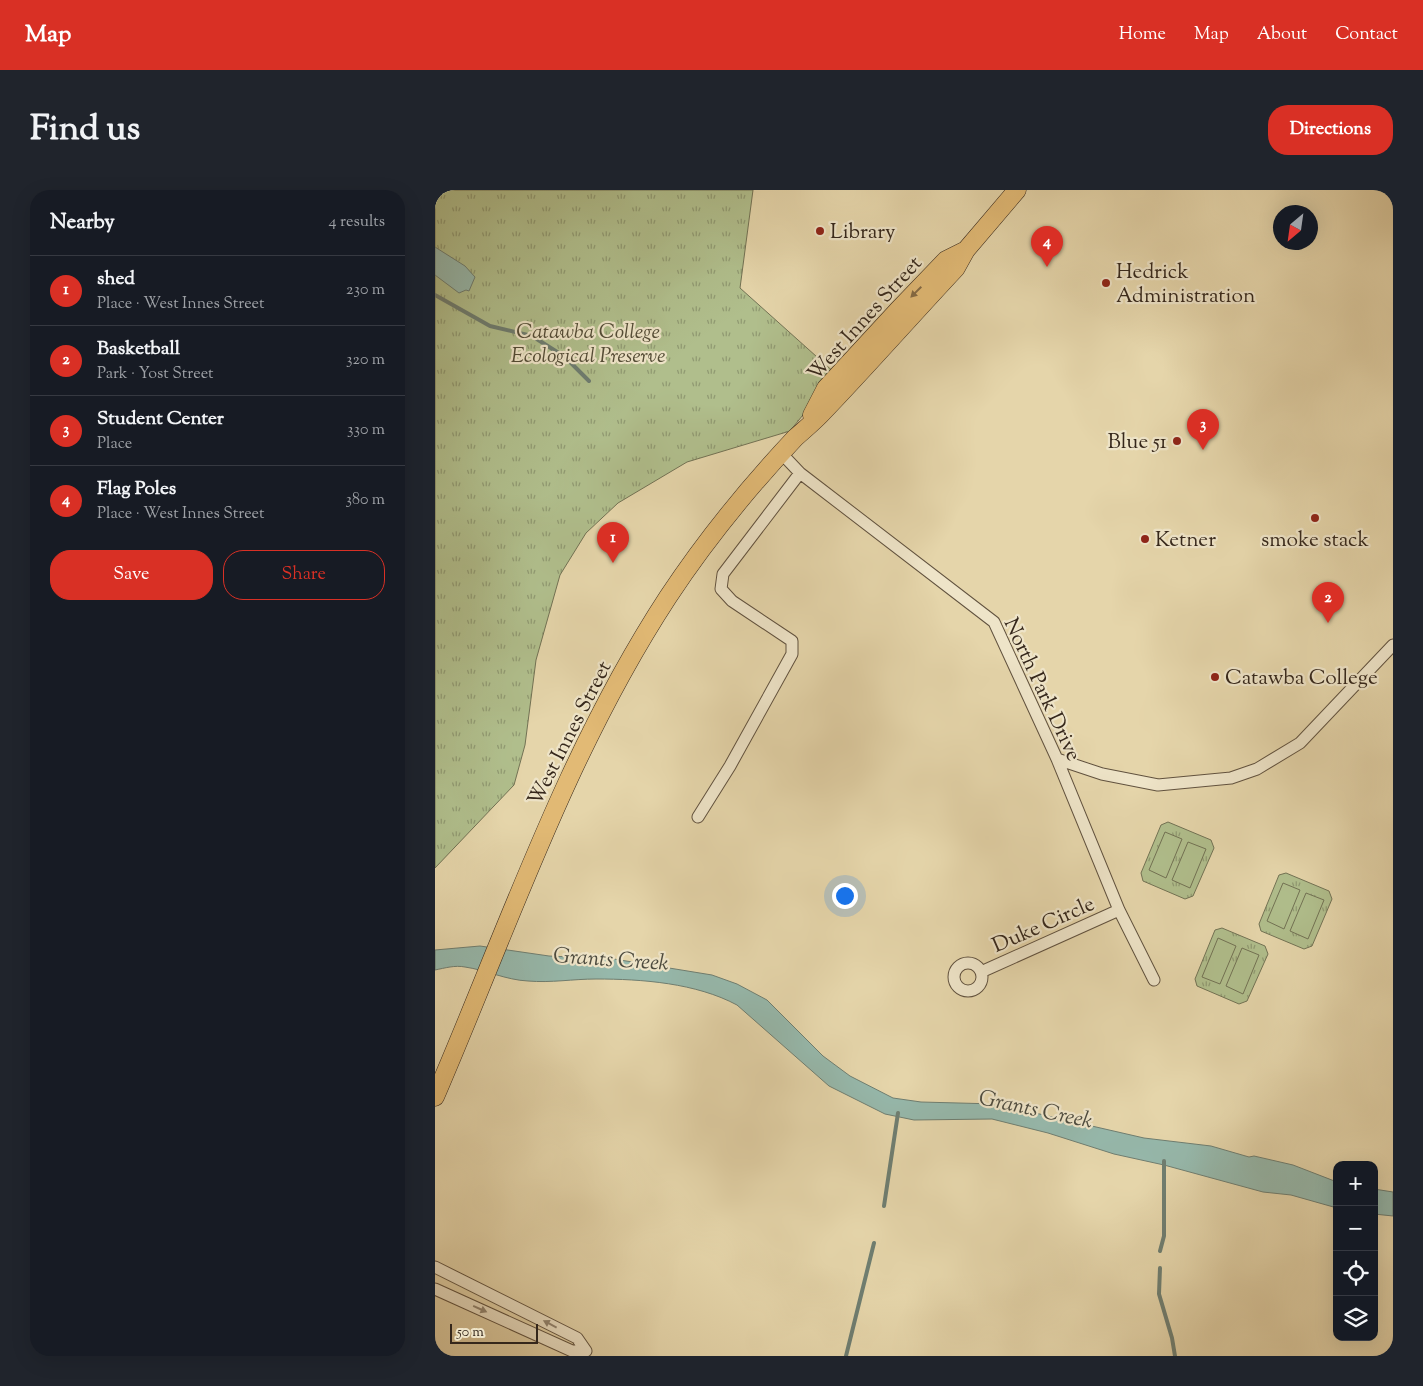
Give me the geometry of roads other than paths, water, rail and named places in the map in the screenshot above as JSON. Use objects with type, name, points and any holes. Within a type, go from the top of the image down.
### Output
[{"type":"main road","name":"West Innes Street","points":[[435,1097],[478,997],[533,857],[564,788],[636,651],[668,598],[707,542],[807,427],[827,388],[946,260],[966,250],[1017,190]]},
{"type":"street","name":"North Park Drive","points":[[782,454],[800,473],[994,622],[1057,759],[1119,910],[1154,980]]},
{"type":"street","points":[[699,817],[730,766],[792,654],[792,641],[732,601],[721,589],[723,574],[800,473]]},
{"type":"street","points":[[1057,759],[1102,774],[1158,785],[1231,778],[1257,769],[1300,743],[1393,645]]},
{"type":"street","name":"Duke Circle","points":[[981,972],[1119,910]]},
{"type":"street","points":[[435,1267],[577,1338],[591,1354]]},
{"type":"street","points":[[450,1274],[439,1291],[572,1351],[591,1354]]},
{"type":"waterway","points":[[435,295],[490,326],[532,336],[565,357],[589,381]]},
{"type":"waterway","points":[[884,1206],[898,1113]]},
{"type":"waterway","points":[[1160,1251],[1164,1236],[1164,1161]]},
{"type":"waterway","points":[[846,1356],[874,1243]]},
{"type":"waterway","points":[[1160,1268],[1159,1294],[1172,1338],[1175,1356]]},
{"type":"place","name":"Library","points":[[820,231]]},
{"type":"place","name":"Flag Poles","points":[[1047,267]]},
{"type":"place","name":"Hedrick Administration","points":[[1106,283]]},
{"type":"place","name":"Blue 51","points":[[1177,441]]},
{"type":"place","name":"Student Center","points":[[1203,450]]},
{"type":"place","name":"smoke stack","points":[[1315,518]]},
{"type":"place","name":"Ketner","points":[[1145,539]]},
{"type":"place","name":"shed","points":[[613,563]]},
{"type":"place","name":"Basketball","points":[[1328,623]]},
{"type":"place","name":"Catawba College","points":[[1215,677]]},
{"type":"park label","name":"Catawba College Ecological Preserve","points":[[588,343]]},
{"type":"water label","name":"Grants Creek","points":[[611,958]]},
{"type":"water label","name":"Grants Creek","points":[[1036,1108]]}]
